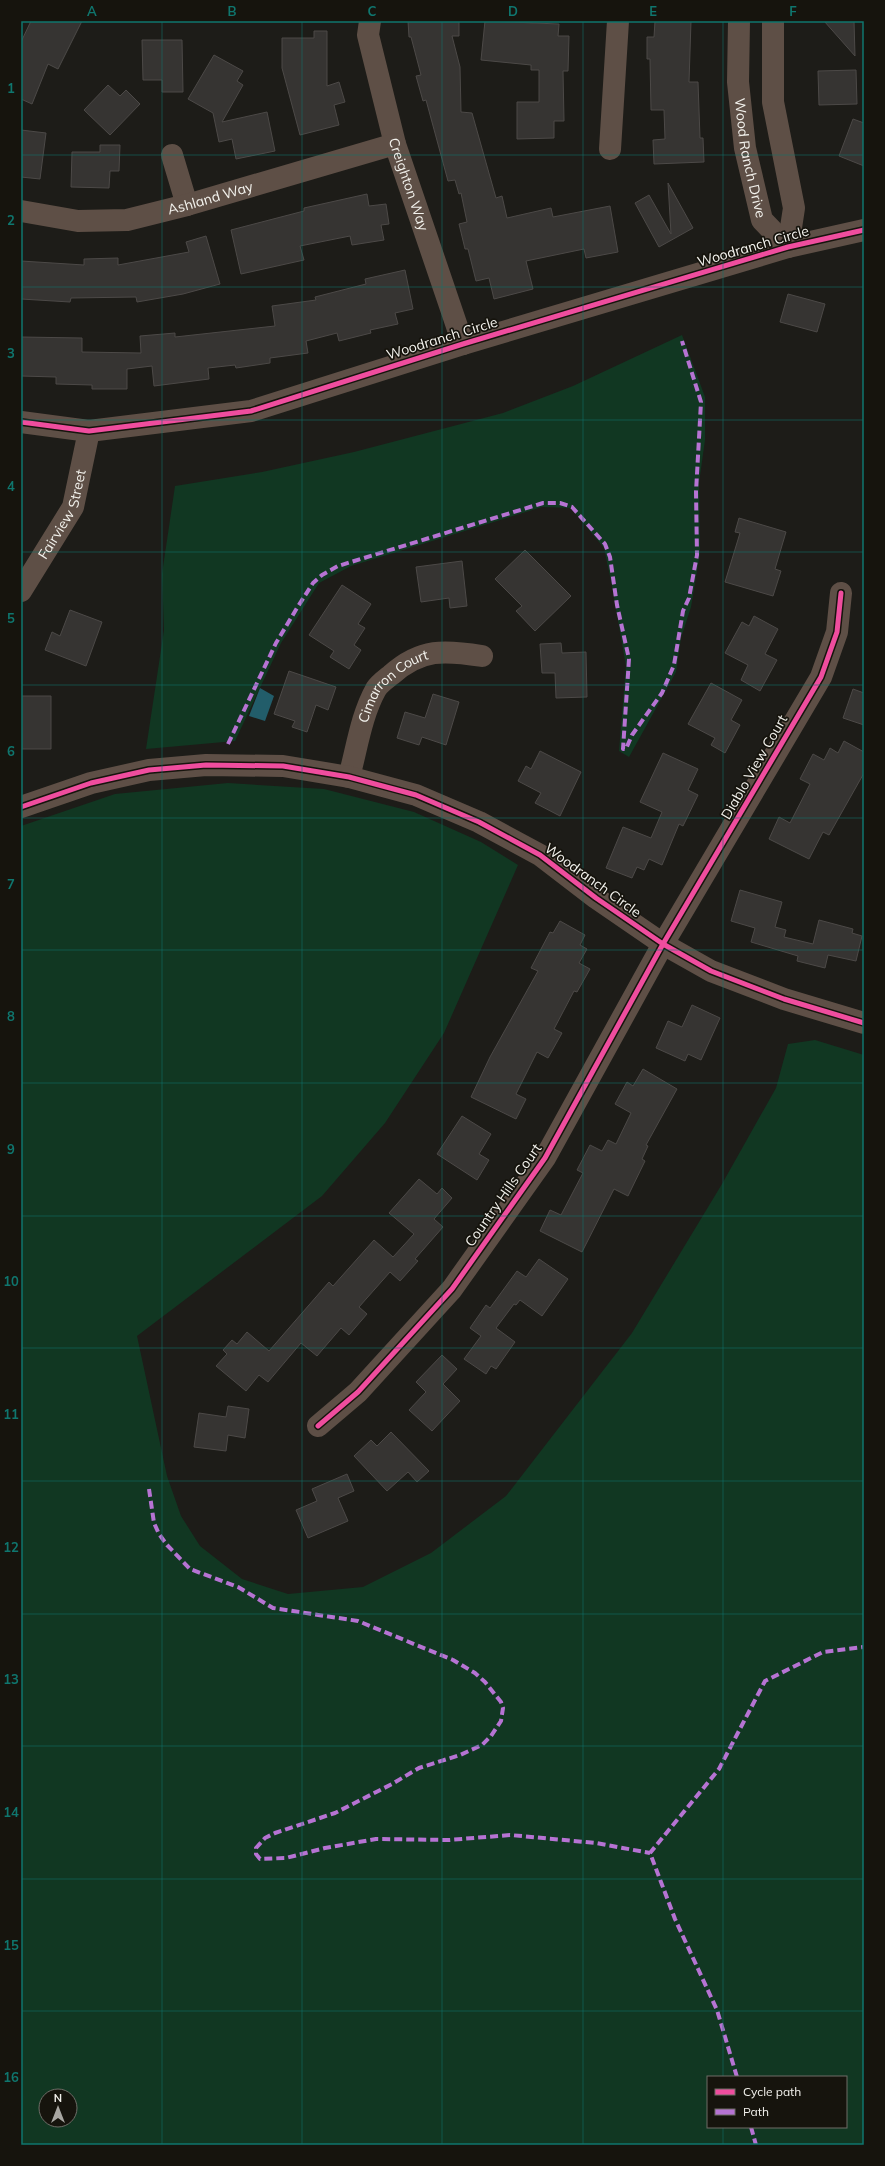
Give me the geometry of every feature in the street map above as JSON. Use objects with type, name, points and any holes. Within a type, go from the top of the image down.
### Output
[{"type":"street","name":"Creighton Way","points":[[370,21],[368,35],[395,144],[463,344]]},
{"type":"street","points":[[610,149],[618,21]]},
{"type":"street","name":"Wood Ranch Drive","points":[[740,21],[738,82],[745,148],[762,220],[788,247]]},
{"type":"street","points":[[773,21],[773,102],[794,208],[788,247]]},
{"type":"street","name":"Ashland Way","points":[[21,211],[78,222],[128,220],[188,205],[395,144]]},
{"type":"street","points":[[172,155],[188,205]]},
{"type":"street","name":"Woodranch Circle","points":[[21,422],[89,431],[251,411],[463,344],[788,247],[864,230]]},
{"type":"street","name":"Fairview Street","points":[[21,591],[73,507],[89,431]]},
{"type":"street","name":"Diablo View Court","points":[[663,944],[821,677],[837,632],[841,593]]},
{"type":"street","name":"Cimarron Court","points":[[349,777],[364,714],[376,688],[397,670],[420,656],[450,650],[482,656]]},
{"type":"street","name":"Woodranch Circle","points":[[21,807],[91,783],[149,770],[206,765],[283,766],[349,777],[416,795],[479,822],[540,855],[596,898],[663,944],[718,974],[784,999],[864,1023]]},
{"type":"street","name":"Country Hills Court","points":[[318,1426],[358,1392],[452,1289],[545,1158],[663,944]]},
{"type":"green space","points":[[682,335],[705,397],[705,440],[699,483],[700,553],[691,607],[681,638],[676,672],[629,757],[619,751],[626,666],[604,548],[571,508],[542,507],[351,566],[319,583],[281,643],[235,741],[146,749],[164,630],[162,574],[175,486],[262,472],[354,452],[503,413],[573,386]]},
{"type":"green space","points":[[228,783],[324,789],[414,812],[481,842],[518,865],[444,1033],[385,1123],[322,1196],[137,1336],[167,1476],[181,1516],[200,1546],[242,1579],[288,1594],[363,1587],[431,1553],[506,1496],[632,1333],[722,1184],[776,1088],[788,1044],[815,1040],[864,1055],[864,2145],[21,2145],[21,826],[115,794]]},
{"type":"water","points":[[260,688],[274,696],[265,721],[249,716]]},
{"type":"building","points":[[31,21],[82,21],[58,69],[48,64],[32,104],[21,99],[21,42]]},
{"type":"building","points":[[408,21],[459,21],[459,36],[452,36],[460,67],[461,112],[472,113],[496,198],[502,196],[507,218],[551,208],[553,217],[610,206],[618,252],[586,258],[584,249],[526,261],[533,289],[494,299],[489,278],[476,281],[468,249],[465,249],[459,224],[467,222],[461,193],[459,194],[455,180],[448,181],[426,100],[423,101],[416,76],[421,75],[411,37],[409,37]]},
{"type":"building","points":[[485,21],[559,24],[558,36],[569,36],[568,71],[563,71],[564,121],[554,121],[554,138],[517,139],[517,102],[539,102],[539,70],[531,70],[531,65],[481,60]]},
{"type":"building","points":[[655,21],[691,21],[689,82],[698,82],[700,138],[703,138],[704,162],[654,164],[653,140],[665,139],[664,110],[651,110],[650,59],[647,59],[647,37],[654,37]]},
{"type":"building","points":[[824,21],[854,21],[855,56]]},
{"type":"building","points":[[314,31],[327,31],[327,86],[339,82],[345,102],[334,105],[339,125],[300,135],[282,68],[282,38],[314,38]]},
{"type":"building","points":[[142,40],[182,40],[183,92],[162,92],[162,80],[143,80]]},
{"type":"building","points":[[214,55],[243,71],[237,81],[243,85],[222,122],[267,112],[275,151],[236,159],[232,139],[219,142],[213,113],[188,99]]},
{"type":"building","points":[[856,70],[857,104],[819,105],[818,71]]},
{"type":"building","points":[[108,85],[120,96],[126,90],[140,104],[110,135],[84,110]]},
{"type":"building","points":[[853,119],[864,123],[864,166],[839,156]]},
{"type":"building","points":[[21,130],[46,133],[40,179],[21,177]]},
{"type":"building","points":[[100,145],[120,145],[119,171],[110,171],[109,188],[71,187],[72,152],[100,152]]},
{"type":"building","points":[[668,183],[693,228],[659,247],[635,203],[649,195],[671,234]]},
{"type":"building","points":[[367,194],[369,206],[386,204],[389,224],[381,225],[384,240],[352,245],[350,236],[300,246],[304,260],[241,274],[231,230],[304,211],[304,208]]},
{"type":"building","points":[[206,236],[220,284],[183,294],[137,302],[136,297],[71,298],[70,302],[21,299],[21,261],[84,265],[84,259],[118,258],[118,265],[189,252],[186,242]]},
{"type":"building","points":[[405,270],[413,309],[395,313],[398,324],[370,330],[371,333],[339,341],[337,333],[306,341],[308,353],[270,358],[270,363],[236,368],[235,365],[208,368],[209,379],[154,386],[152,366],[127,369],[127,389],[92,389],[92,385],[56,384],[56,377],[21,376],[21,337],[82,338],[82,352],[141,353],[140,336],[175,333],[175,337],[275,326],[272,306],[316,300],[315,297],[366,284],[365,279]]},
{"type":"building","points":[[788,294],[825,304],[817,332],[780,322]]},
{"type":"building","points":[[739,518],[786,532],[775,569],[781,571],[773,596],[725,582],[740,533],[735,532]]},
{"type":"building","points":[[525,550],[571,596],[535,631],[516,611],[522,606],[495,579]]},
{"type":"building","points":[[462,561],[467,606],[450,608],[449,598],[421,602],[416,567]]},
{"type":"building","points":[[342,585],[371,604],[358,624],[365,628],[354,645],[361,650],[349,669],[330,657],[334,651],[309,635]]},
{"type":"building","points":[[70,610],[102,622],[86,666],[45,650],[52,632],[60,636]]},
{"type":"building","points":[[754,616],[778,629],[765,654],[777,660],[760,691],[741,680],[748,665],[725,653],[742,622],[749,626]]},
{"type":"building","points":[[561,643],[562,653],[586,652],[587,697],[556,698],[555,673],[542,673],[540,644]]},
{"type":"building","points":[[289,671],[336,687],[328,710],[316,705],[307,732],[292,727],[295,721],[274,714]]},
{"type":"building","points":[[711,683],[742,700],[731,720],[740,725],[725,753],[711,745],[715,738],[688,724]]},
{"type":"building","points":[[853,689],[864,693],[864,725],[843,718]]},
{"type":"building","points":[[433,694],[459,702],[446,745],[422,737],[419,745],[397,738],[405,712],[425,718]]},
{"type":"building","points":[[21,696],[51,696],[51,749],[22,749]]},
{"type":"building","points":[[844,741],[864,752],[864,773],[829,835],[823,832],[809,859],[769,839],[779,817],[790,823],[810,784],[800,779],[813,754],[824,760],[830,748],[838,753]]},
{"type":"building","points":[[540,751],[581,772],[560,816],[535,803],[541,793],[518,781],[526,766],[531,769]]},
{"type":"building","points":[[663,753],[698,769],[688,790],[698,795],[683,826],[679,824],[662,865],[649,859],[644,870],[637,867],[632,878],[606,868],[623,827],[651,838],[662,812],[640,802]]},
{"type":"building","points":[[740,890],[782,902],[775,927],[786,930],[784,937],[813,944],[819,920],[853,929],[852,933],[862,936],[856,961],[828,955],[825,968],[797,961],[798,956],[751,942],[755,928],[731,921]]},
{"type":"building","points":[[560,921],[585,935],[580,945],[587,949],[579,963],[590,969],[577,992],[574,991],[554,1029],[562,1033],[548,1058],[537,1052],[516,1094],[526,1099],[516,1119],[471,1097],[490,1057],[538,971],[531,968],[550,932],[553,933]]},
{"type":"building","points":[[692,1005],[720,1018],[701,1060],[688,1054],[685,1061],[656,1048],[668,1021],[682,1027]]},
{"type":"building","points":[[643,1069],[677,1089],[646,1145],[648,1146],[642,1159],[645,1161],[628,1196],[614,1189],[582,1252],[540,1231],[550,1210],[561,1215],[583,1173],[577,1170],[590,1145],[602,1151],[608,1140],[616,1144],[631,1113],[615,1104],[627,1082],[633,1086]]},
{"type":"building","points":[[462,1116],[491,1134],[479,1154],[489,1160],[477,1180],[437,1154]]},
{"type":"building","points":[[419,1179],[437,1194],[442,1188],[452,1198],[434,1219],[443,1227],[415,1259],[418,1261],[400,1281],[390,1272],[359,1307],[367,1314],[349,1335],[341,1328],[317,1356],[301,1343],[268,1382],[259,1375],[246,1391],[216,1366],[227,1354],[223,1350],[232,1340],[237,1344],[247,1332],[269,1351],[329,1282],[333,1286],[374,1240],[393,1257],[414,1234],[389,1213]]},
{"type":"building","points":[[539,1259],[568,1279],[542,1316],[520,1300],[516,1305],[514,1304],[496,1328],[515,1342],[496,1369],[491,1366],[486,1374],[464,1359],[481,1336],[470,1328],[486,1305],[490,1308],[517,1271],[526,1277]]},
{"type":"building","points":[[442,1355],[457,1369],[443,1384],[460,1401],[432,1431],[409,1410],[426,1392],[416,1382]]},
{"type":"building","points":[[228,1406],[249,1409],[245,1438],[228,1435],[226,1451],[194,1447],[199,1413],[226,1417]]},
{"type":"building","points":[[391,1432],[429,1471],[417,1482],[408,1472],[387,1491],[354,1456],[371,1440],[377,1446]]},
{"type":"building","points":[[347,1474],[354,1491],[338,1498],[348,1521],[308,1538],[296,1510],[317,1501],[312,1489]]},
{"type":"marked path","points":[[228,744],[276,643],[313,583],[322,575],[338,566],[543,503],[560,503],[572,507],[605,544],[610,557],[617,605],[629,659],[623,749],[626,749],[632,735],[662,693],[674,665],[683,611],[689,598],[697,555],[696,492],[701,402],[682,341]]},
{"type":"marked path","points":[[149,1489],[154,1523],[159,1534],[167,1545],[190,1569],[238,1587],[273,1608],[358,1621],[453,1660],[475,1673],[485,1682],[501,1702],[503,1708],[501,1721],[491,1736],[482,1745],[460,1755],[419,1768],[392,1784],[335,1813],[275,1833],[265,1838],[256,1848],[256,1854],[260,1859],[286,1858],[325,1848],[376,1839],[449,1840],[510,1835],[596,1843],[650,1853]]},
{"type":"marked path","points":[[737,2076],[717,2010],[675,1919],[650,1853],[719,1769],[765,1681],[823,1652],[864,1647]]},
{"type":"marked path","points":[[751,2128],[756,2145]]},
{"type":"cycle path","points":[[21,422],[89,431],[251,411],[463,344],[788,247],[864,230]]},
{"type":"cycle path","points":[[318,1426],[358,1392],[452,1289],[545,1158],[663,944],[821,677],[837,632],[841,593]]},
{"type":"cycle path","points":[[21,807],[91,783],[149,770],[206,765],[283,766],[349,777],[416,795],[479,822],[540,855],[596,898],[663,944],[711,971],[784,999],[864,1023]]}]
